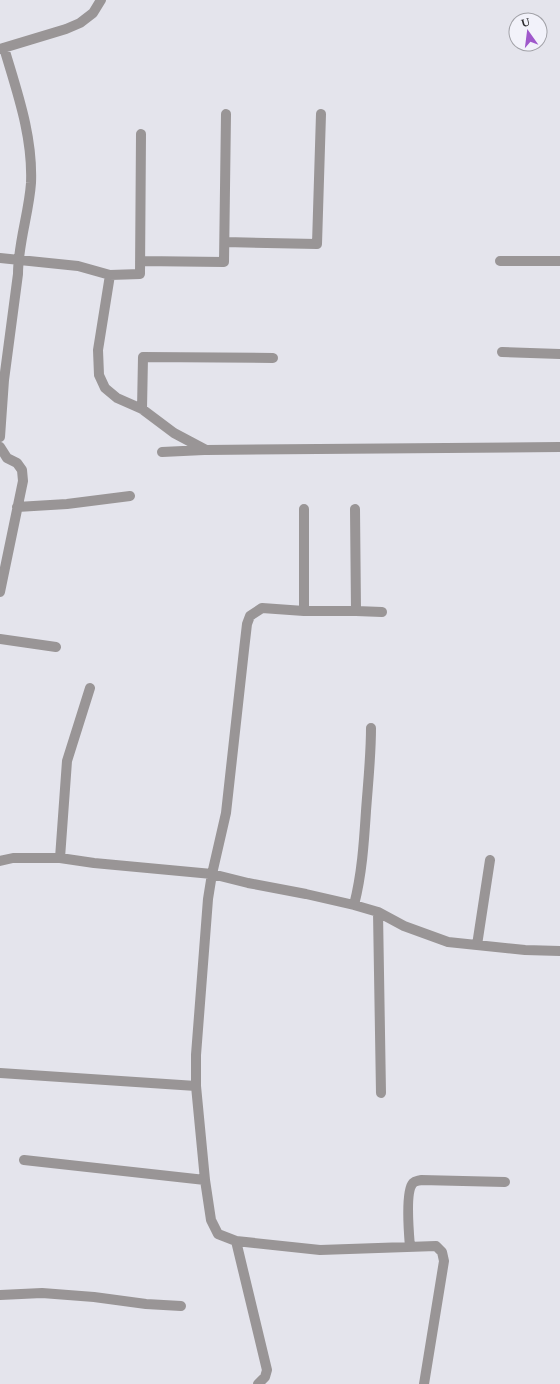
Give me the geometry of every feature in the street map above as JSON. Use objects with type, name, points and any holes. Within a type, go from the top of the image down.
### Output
[{"type":"street","points":[[0,437],[4,380],[18,274],[18,261],[27,215],[31,182],[30,154],[27,132],[22,110],[2,49],[66,29],[80,23],[93,13],[101,0]]},
{"type":"street","points":[[140,261],[224,262],[226,114]]},
{"type":"street","points":[[225,242],[317,244],[321,114]]},
{"type":"street","points":[[0,258],[78,266],[110,274],[140,274],[141,134]]},
{"type":"street","points":[[500,262],[560,261]]},
{"type":"street","points":[[110,274],[98,350],[100,375],[105,388],[117,398],[142,409],[174,433],[206,450]]},
{"type":"street","points":[[502,352],[560,354]]},
{"type":"street","points":[[142,409],[143,357],[273,358]]},
{"type":"street","points":[[0,447],[7,458],[17,462],[22,470],[23,481],[0,592]]},
{"type":"street","points":[[162,452],[206,450],[560,447]]},
{"type":"street","points":[[17,507],[67,504],[130,496]]},
{"type":"street","points":[[304,509],[304,612]]},
{"type":"street","points":[[355,509],[356,611]]},
{"type":"street","points":[[382,612],[304,612],[262,608],[250,616],[247,624],[226,813],[212,874],[208,899],[196,1055],[196,1086],[205,1180],[211,1220],[218,1234],[236,1241],[320,1250],[436,1246],[442,1252],[444,1260],[424,1384]]},
{"type":"street","points":[[0,639],[56,647]]},
{"type":"street","points":[[60,858],[67,762],[90,688]]},
{"type":"street","points":[[354,905],[359,887],[363,846],[371,749],[371,728]]},
{"type":"street","points":[[0,861],[13,858],[60,858],[94,863],[212,874],[354,905],[378,912],[404,926],[448,942],[525,950],[560,951]]},
{"type":"street","points":[[477,945],[490,860]]},
{"type":"street","points":[[378,912],[381,1093]]},
{"type":"street","points":[[0,1074],[196,1086]]},
{"type":"street","points":[[24,1160],[205,1180]]},
{"type":"street","points":[[410,1247],[408,1194],[412,1184],[422,1180],[505,1182]]},
{"type":"street","points":[[236,1241],[267,1370],[265,1377],[258,1384]]},
{"type":"street","points":[[0,1295],[42,1293],[94,1297],[146,1304],[182,1306]]}]
